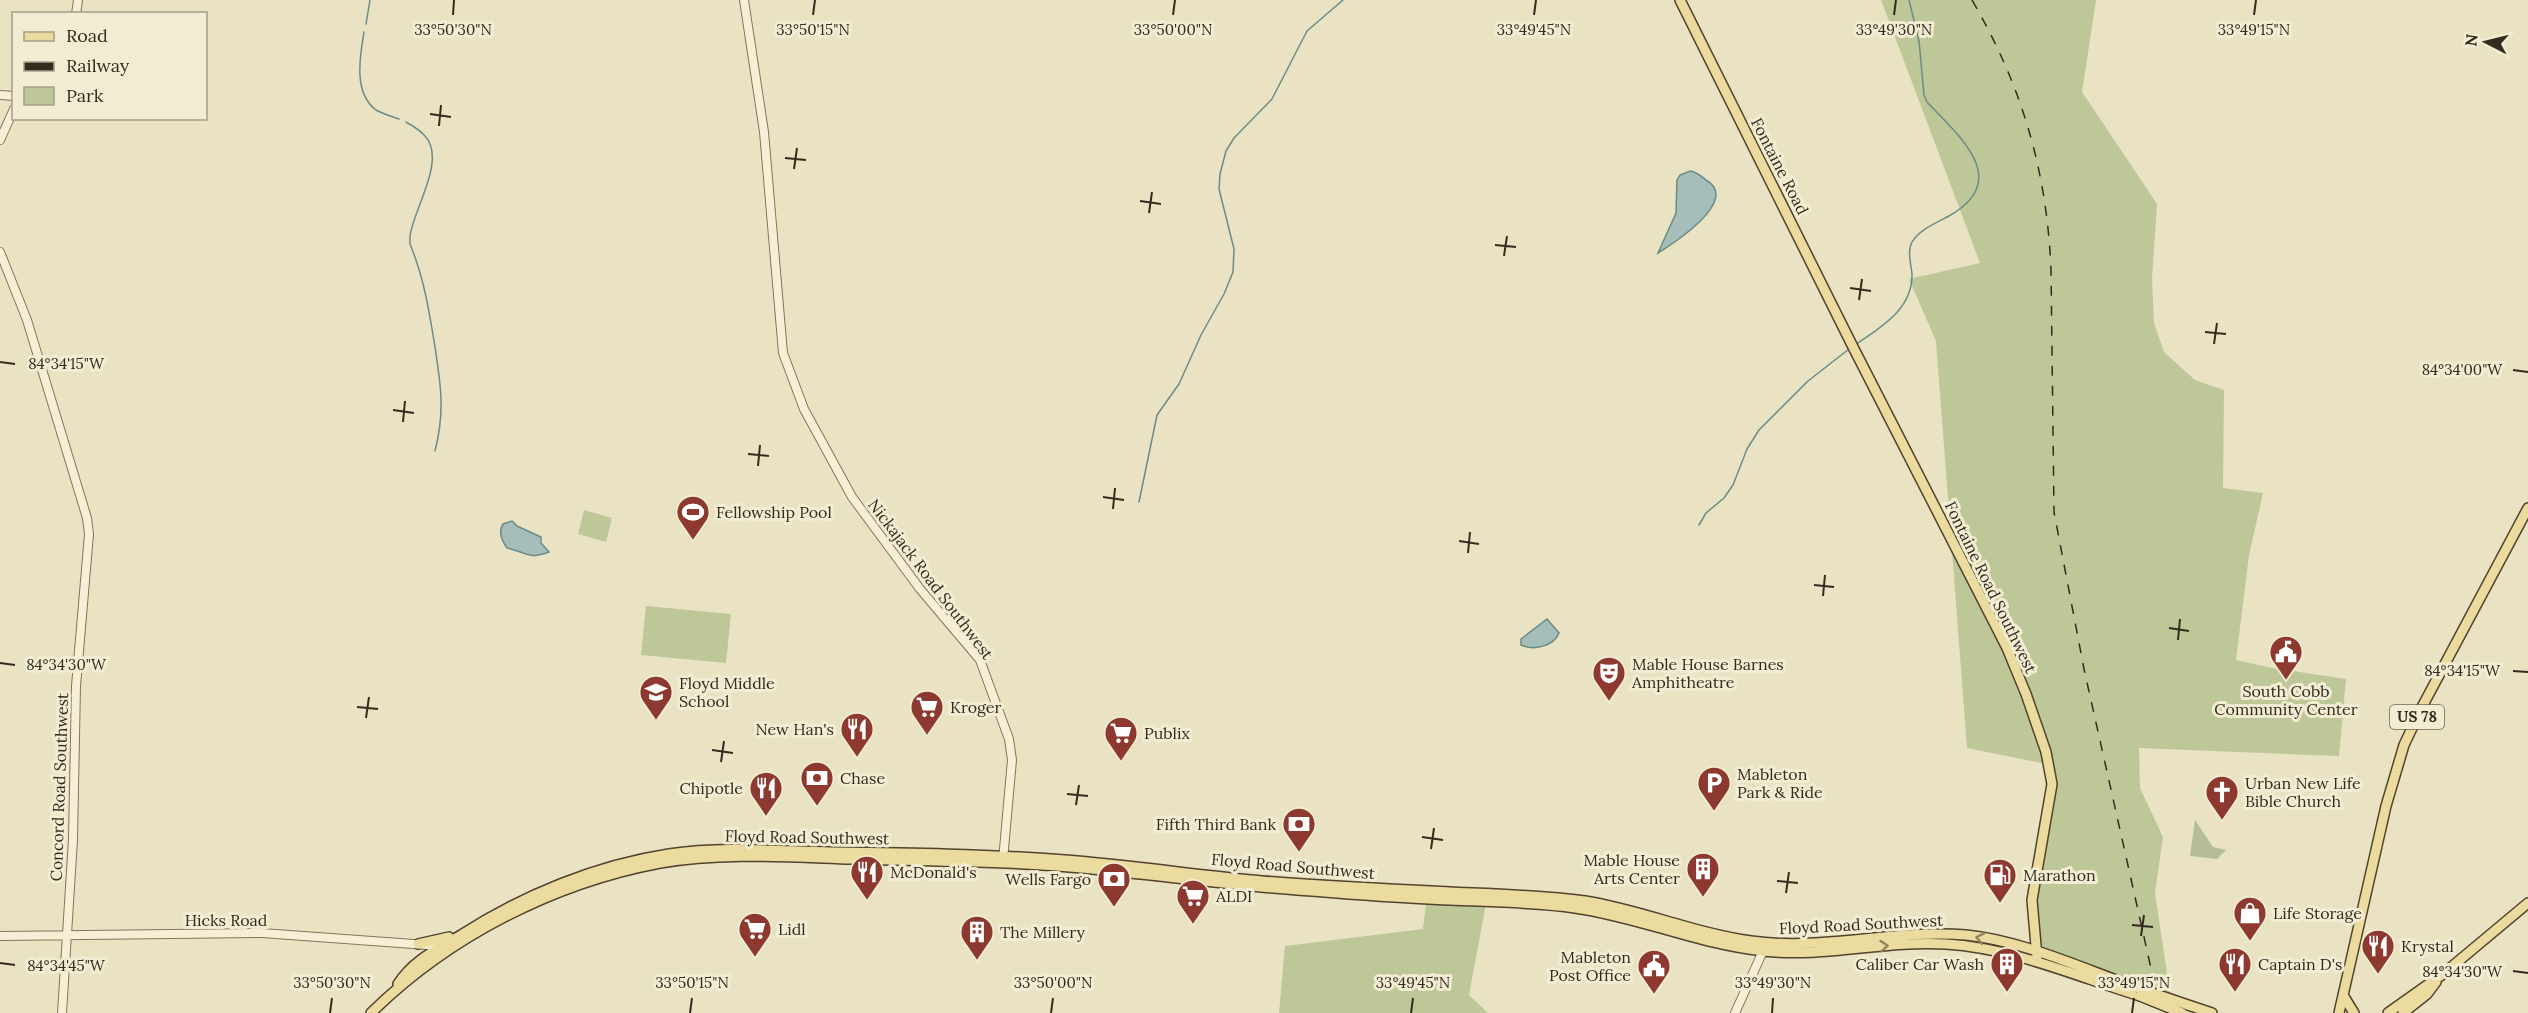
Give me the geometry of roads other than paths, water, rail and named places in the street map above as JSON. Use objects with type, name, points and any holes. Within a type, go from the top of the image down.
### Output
[{"type":"main road","name":"Fontaine Road","points":[[1680,0],[1852,345]]},
{"type":"main road","name":"Fontaine Road Southwest","points":[[1852,345],[2007,648],[2046,752],[2052,784],[2032,900],[2037,958]]},
{"type":"main road","name":"US 78","points":[[2339,1013],[2386,806],[2404,745],[2528,508]]},
{"type":"main road","name":"Floyd Road Southwest","points":[[393,991],[417,962],[441,946],[542,892],[623,864],[668,854],[722,850],[890,852],[1348,894],[1567,906],[1620,916],[1719,944],[1763,951],[1806,952],[1912,944],[1948,944],[2037,958]]},
{"type":"main road","name":"Floyd Road Southwest","points":[[371,1013],[393,991],[452,947],[491,925],[548,898],[603,878],[659,863],[728,857],[1061,860],[1262,881],[1570,899],[1616,908],[1721,936],[1766,943],[1810,943],[1945,934],[1979,937],[2185,1009],[2212,1013]]},
{"type":"main road","points":[[2388,1013],[2443,974],[2528,903]]},
{"type":"main road","points":[[418,944],[442,940],[468,930]]},
{"type":"main road","points":[[2403,1013],[2427,994],[2443,974]]},
{"type":"main road","points":[[2343,995],[2354,1013]]},
{"type":"street","name":"Nickajack Road Southwest","points":[[744,0],[764,132],[783,353],[804,409],[852,497],[920,588],[980,660],[1009,739],[1012,759],[1003,861]]},
{"type":"street","points":[[0,140],[12,113]]},
{"type":"street","name":"Concord Road Southwest","points":[[0,252],[27,320],[88,524],[88,553],[76,686],[73,840],[62,1013]]},
{"type":"street","name":"Hicks Road","points":[[0,936],[262,933],[452,947]]},
{"type":"street","points":[[397,943],[419,950],[417,962]]},
{"type":"street","points":[[1735,1013],[1763,951]]},
{"type":"water","points":[[1690,171],[1701,176],[1715,188],[1716,198],[1701,220],[1658,253],[1676,213],[1677,180],[1680,175]]},
{"type":"water","points":[[512,521],[517,526],[541,537],[541,543],[549,552],[531,555],[507,548],[502,539],[501,530],[503,524]]},
{"type":"water","points":[[1547,619],[1559,633],[1553,641],[1537,647],[1521,645],[1521,639]]},
{"type":"waterway","points":[[366,24],[370,0]]},
{"type":"waterway","points":[[1139,502],[1157,415],[1179,384],[1233,272],[1234,249],[1219,189],[1226,151],[1234,138],[1272,99],[1307,31],[1343,0]]},
{"type":"waterway","points":[[1855,345],[1894,316],[1907,297],[1912,274],[1910,249],[1915,237],[1968,202],[1977,188],[1979,173],[1974,158],[1953,129],[1927,102],[1924,95],[1919,41],[1909,0]]},
{"type":"waterway","points":[[364,32],[360,74],[364,94],[376,110],[399,119]]},
{"type":"waterway","points":[[406,122],[419,130],[431,146],[431,171],[412,225],[410,244],[425,294],[439,374],[441,411],[435,451]]},
{"type":"waterway","points":[[1699,525],[1706,513],[1724,498],[1733,485],[1747,449],[1759,430],[1808,381],[1849,349]]},
{"type":"railway","points":[[1972,0],[1990,32],[2018,97],[2029,130],[2044,198],[2051,270],[2054,512],[2084,669],[2161,1013]]},
{"type":"place","name":"Fellowship Pool","points":[[693,541]]},
{"type":"place","name":"South Cobb Community Center","points":[[2286,681]]},
{"type":"place","name":"Mable House Barnes Amphitheatre","points":[[1609,702]]},
{"type":"place","name":"Floyd Middle School","points":[[656,721]]},
{"type":"place","name":"Kroger","points":[[927,736]]},
{"type":"place","name":"New Han's","points":[[857,758]]},
{"type":"place","name":"Publix","points":[[1121,762]]},
{"type":"place","name":"Chase","points":[[817,807]]},
{"type":"place","name":"Mableton Park & Ride","points":[[1714,812]]},
{"type":"place","name":"Chipotle","points":[[766,817]]},
{"type":"place","name":"Urban New Life Bible Church","points":[[2222,821]]},
{"type":"place","name":"Fifth Third Bank","points":[[1299,853]]},
{"type":"place","name":"Mable House Arts Center","points":[[1703,898]]},
{"type":"place","name":"McDonald's","points":[[867,901]]},
{"type":"place","name":"Marathon","points":[[2000,904]]},
{"type":"place","name":"Wells Fargo","points":[[1114,908]]},
{"type":"place","name":"ALDI","points":[[1193,925]]},
{"type":"place","name":"Life Storage","points":[[2250,942]]},
{"type":"place","name":"Lidl","points":[[755,958]]},
{"type":"place","name":"The Millery","points":[[977,961]]},
{"type":"place","name":"Krystal","points":[[2378,975]]},
{"type":"place","name":"Caliber Car Wash","points":[[2007,993]]},
{"type":"place","name":"Captain D's","points":[[2235,993]]},
{"type":"place","name":"Mableton Post Office","points":[[1654,995]]}]
